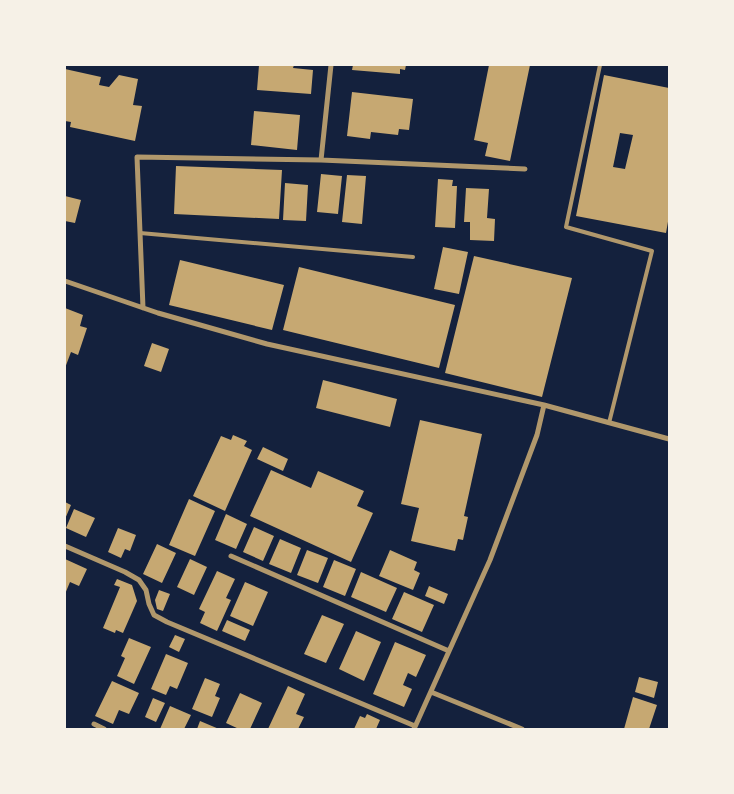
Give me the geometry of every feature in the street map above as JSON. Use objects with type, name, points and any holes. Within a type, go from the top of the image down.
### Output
[{"type":"street","points":[[321,160],[331,65]]},
{"type":"street","points":[[143,308],[137,157],[321,160],[524,168]]},
{"type":"street","points":[[65,281],[143,308],[267,344],[544,406],[669,439]]},
{"type":"street","points":[[65,546],[139,580],[146,590],[154,615],[167,622],[415,728],[496,542],[537,435],[544,406]]},
{"type":"street","points":[[230,556],[449,651]]},
{"type":"street","points":[[431,692],[522,729]]},
{"type":"street","points":[[94,724],[104,729]]},
{"type":"lane","points":[[600,65],[566,227],[652,251],[609,423]]},
{"type":"lane","points":[[140,233],[413,257]]},
{"type":"building","points":[[259,65],[294,65],[293,68],[313,70],[311,94],[257,90]]},
{"type":"building","points":[[353,65],[406,65],[405,70],[400,69],[400,74],[352,70]]},
{"type":"building","points":[[489,65],[530,65],[510,161],[485,156],[488,143],[474,140]]},
{"type":"building","points":[[65,69],[101,77],[99,85],[109,87],[119,75],[138,79],[133,105],[142,106],[135,141],[70,127],[71,122],[65,121]]},
{"type":"building","points":[[604,75],[669,88],[669,216],[666,233],[576,216]],"holes":[[[620,133],[633,135],[625,169],[613,167]]]},
{"type":"building","points":[[352,92],[413,99],[409,130],[399,129],[398,135],[371,132],[370,139],[347,136]]},
{"type":"building","points":[[254,111],[300,115],[297,150],[251,145]]},
{"type":"building","points":[[176,166],[282,170],[279,219],[174,214]]},
{"type":"building","points":[[321,174],[342,176],[338,214],[317,212]]},
{"type":"building","points":[[347,175],[366,176],[362,224],[342,222]]},
{"type":"building","points":[[438,179],[453,180],[452,186],[457,186],[455,228],[435,227]]},
{"type":"building","points":[[285,183],[308,185],[306,221],[283,220]]},
{"type":"building","points":[[466,188],[489,189],[487,218],[495,219],[494,241],[470,240],[470,222],[464,222]]},
{"type":"building","points":[[65,196],[81,200],[75,223],[65,221]]},
{"type":"building","points":[[443,247],[468,252],[459,294],[434,289]]},
{"type":"building","points":[[474,256],[572,278],[542,397],[445,373]]},
{"type":"building","points":[[180,260],[284,285],[272,330],[169,305]]},
{"type":"building","points":[[299,267],[455,305],[439,368],[283,330]]},
{"type":"building","points":[[65,308],[83,315],[80,326],[87,328],[78,355],[71,352],[65,368]]},
{"type":"building","points":[[152,343],[169,349],[161,372],[144,366]]},
{"type":"building","points":[[323,380],[397,399],[390,427],[316,408]]},
{"type":"building","points":[[420,420],[482,434],[464,516],[468,517],[463,540],[458,539],[455,551],[411,541],[419,508],[401,504]]},
{"type":"building","points":[[233,435],[247,441],[244,446],[252,450],[225,511],[193,496],[221,436],[231,440]]},
{"type":"building","points":[[263,447],[288,459],[283,471],[257,459]]},
{"type":"building","points":[[271,470],[311,488],[318,471],[364,491],[357,506],[373,513],[351,562],[250,516]]},
{"type":"building","points":[[189,499],[215,511],[195,556],[169,545]]},
{"type":"building","points":[[65,502],[71,505],[65,519]]},
{"type":"building","points":[[74,509],[95,518],[86,537],[66,528]]},
{"type":"building","points":[[226,514],[247,524],[236,549],[215,540]]},
{"type":"building","points":[[254,527],[274,536],[263,561],[243,552]]},
{"type":"building","points":[[118,528],[136,535],[130,551],[125,549],[121,558],[108,552]]},
{"type":"building","points":[[280,539],[301,548],[291,573],[269,564]]},
{"type":"building","points":[[157,544],[176,553],[162,583],[143,574]]},
{"type":"building","points":[[307,550],[328,558],[318,583],[297,575]]},
{"type":"building","points":[[390,550],[417,562],[414,570],[420,573],[413,590],[379,576]]},
{"type":"building","points":[[65,559],[87,569],[79,586],[70,582],[65,594]]},
{"type":"building","points":[[190,559],[207,567],[194,595],[177,587]]},
{"type":"building","points":[[334,560],[356,569],[345,596],[323,587]]},
{"type":"building","points":[[217,571],[235,579],[226,598],[231,600],[217,631],[200,623],[205,612],[199,609]]},
{"type":"building","points":[[361,572],[397,588],[386,612],[351,597]]},
{"type":"building","points":[[117,579],[132,585],[137,601],[123,633],[116,630],[115,633],[103,628],[120,587],[114,585]]},
{"type":"building","points":[[245,582],[268,592],[253,626],[230,616]]},
{"type":"building","points":[[429,586],[448,594],[444,604],[425,596]]},
{"type":"building","points":[[159,590],[170,594],[163,611],[157,609],[155,600]]},
{"type":"building","points":[[404,592],[434,605],[422,632],[392,619]]},
{"type":"building","points":[[322,615],[344,624],[326,663],[304,654]]},
{"type":"building","points":[[227,620],[250,630],[245,641],[222,631]]},
{"type":"building","points":[[356,631],[381,642],[364,681],[339,669]]},
{"type":"building","points":[[175,635],[185,639],[179,652],[169,647]]},
{"type":"building","points":[[129,638],[151,647],[134,684],[117,676],[125,658],[121,656]]},
{"type":"building","points":[[395,642],[426,655],[416,677],[408,673],[403,685],[412,689],[404,707],[373,694]]},
{"type":"building","points":[[166,654],[188,663],[177,689],[170,686],[166,695],[151,689]]},
{"type":"building","points":[[639,677],[658,682],[654,698],[635,692]]},
{"type":"building","points":[[205,678],[220,684],[215,696],[220,698],[212,717],[192,709]]},
{"type":"building","points":[[112,681],[139,693],[129,714],[119,710],[113,724],[95,716]]},
{"type":"building","points":[[288,686],[305,694],[296,714],[304,717],[298,729],[268,729]]},
{"type":"building","points":[[240,693],[262,703],[250,729],[239,729],[226,723]]},
{"type":"building","points":[[633,697],[657,705],[649,729],[624,729]]},
{"type":"building","points":[[153,698],[165,703],[156,722],[145,717]]},
{"type":"building","points":[[170,706],[191,715],[184,729],[160,729]]},
{"type":"building","points":[[367,714],[380,720],[376,729],[354,729],[360,716],[365,718]]},
{"type":"building","points":[[200,721],[219,729],[197,729]]}]
